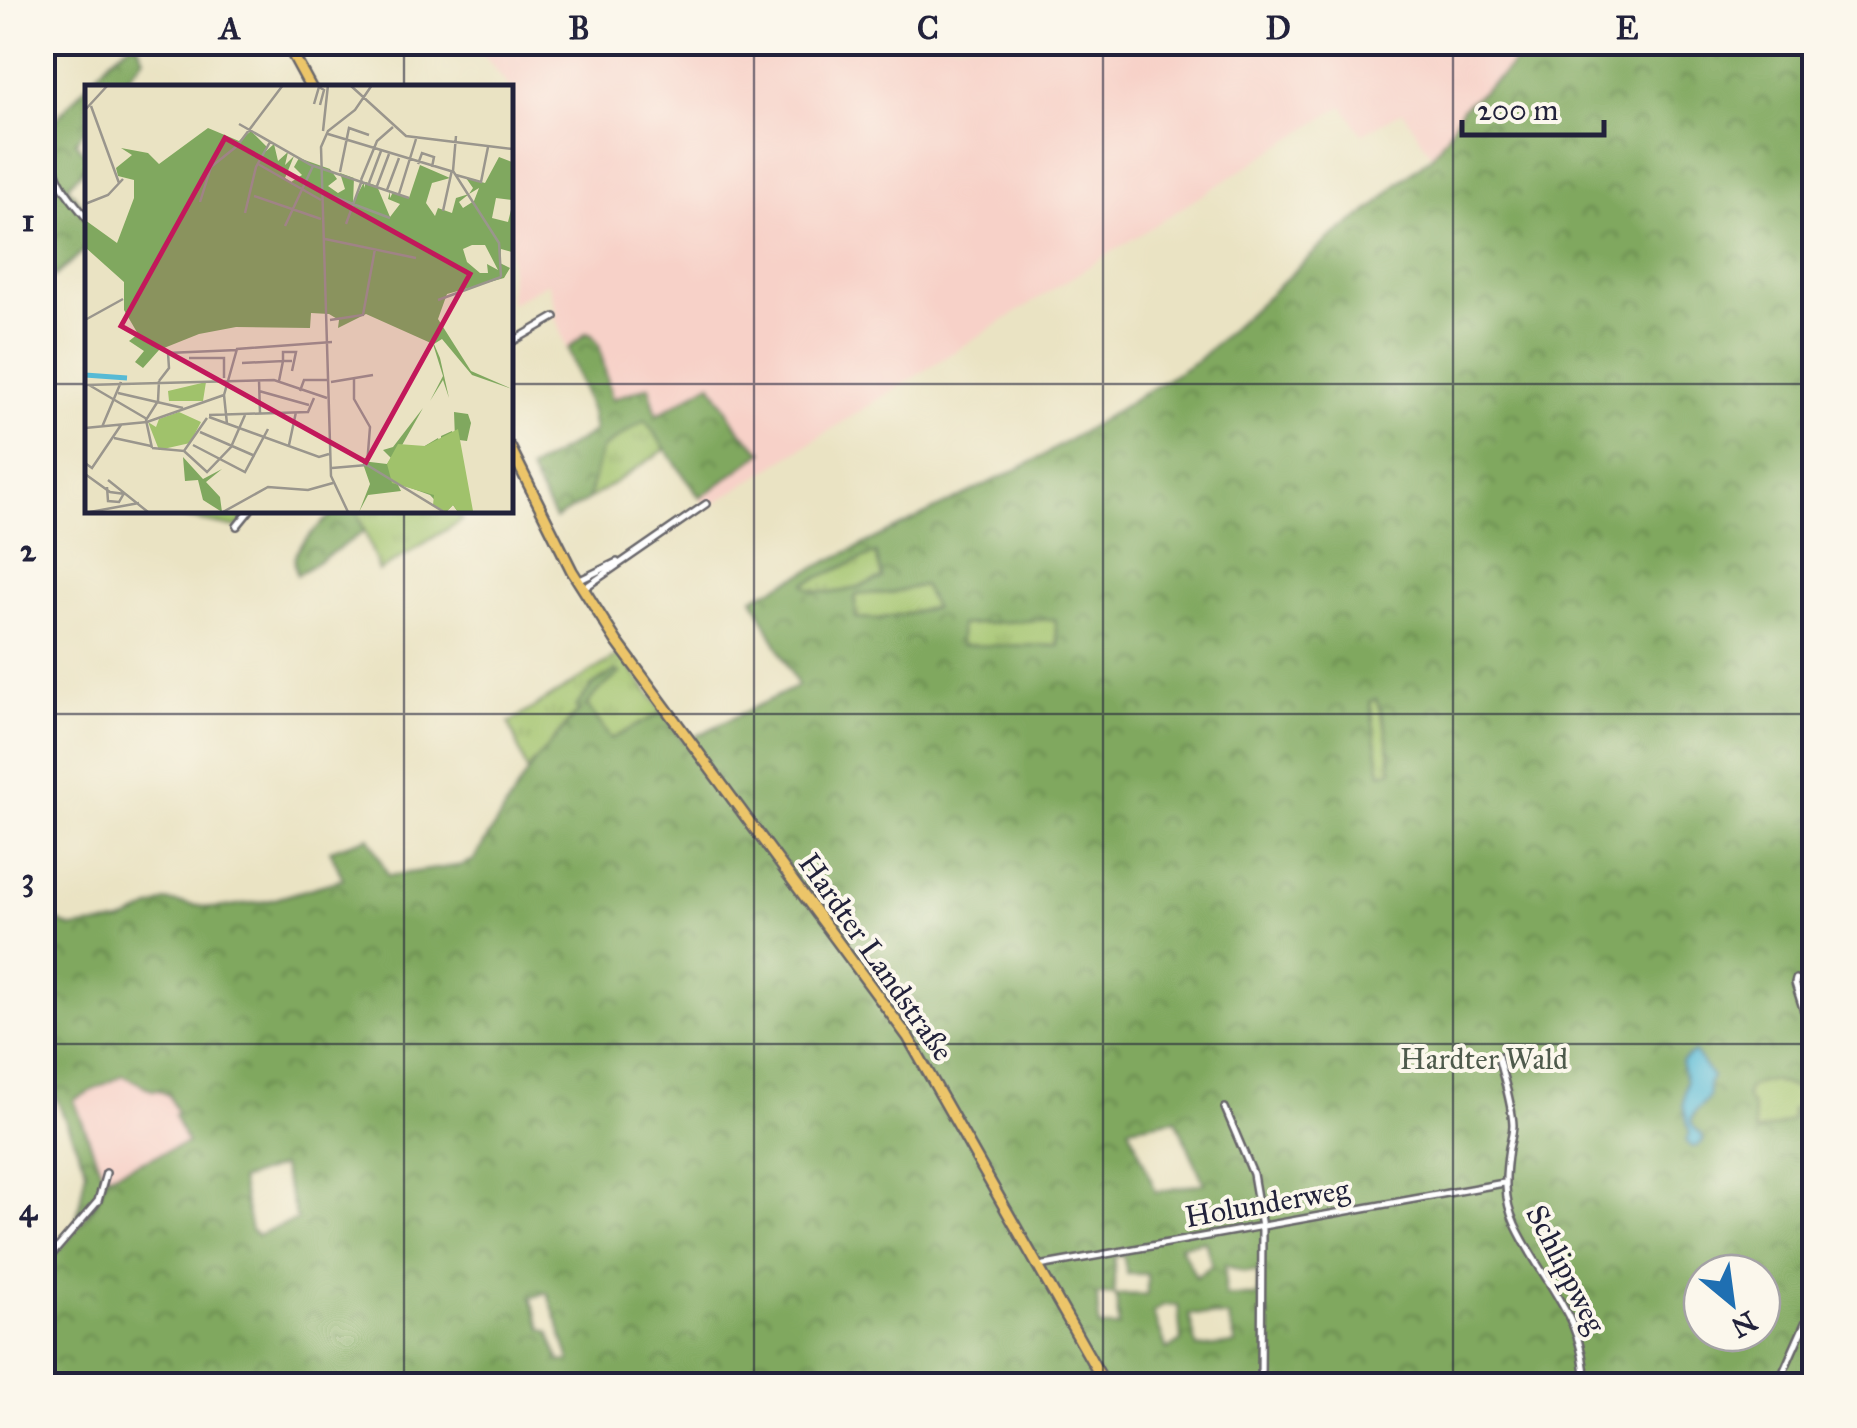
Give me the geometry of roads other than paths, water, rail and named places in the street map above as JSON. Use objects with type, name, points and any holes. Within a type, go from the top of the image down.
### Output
[{"type":"main road","points":[[286,42],[309,85]]},
{"type":"main road","name":"Hardter Landstraße","points":[[512,452],[595,608],[908,1038],[1104,1382]]},
{"type":"street","points":[[42,94],[51,114],[54,168],[85,216]]},
{"type":"street","points":[[512,341],[555,317]]},
{"type":"street","points":[[580,585],[706,504]]},
{"type":"street","points":[[237,526],[248,512]]},
{"type":"street","points":[[580,585],[595,582],[624,559]]},
{"type":"street","points":[[595,582],[595,608]]},
{"type":"street","points":[[1796,979],[1814,1060]]},
{"type":"street","name":"Schlippweg","points":[[1498,1056],[1513,1125],[1504,1183],[1516,1225],[1562,1303],[1579,1341],[1586,1360],[1586,1383]]},
{"type":"street","points":[[1225,1108],[1253,1174],[1262,1227],[1261,1382]]},
{"type":"street","points":[[42,1266],[98,1200],[106,1174]]},
{"type":"street","name":"Holunderweg","points":[[1038,1266],[1504,1183]]},
{"type":"street","points":[[1778,1386],[1814,1302]]},
{"type":"street","points":[[1104,1382],[1586,1383]]},
{"type":"water","points":[[1694,1052],[1712,1077],[1709,1096],[1691,1119],[1703,1141],[1692,1147],[1686,1141],[1690,1133],[1683,1105],[1686,1081],[1681,1062]]},
{"type":"park label","name":"Hardter Wald","points":[[1484,1059]]}]
